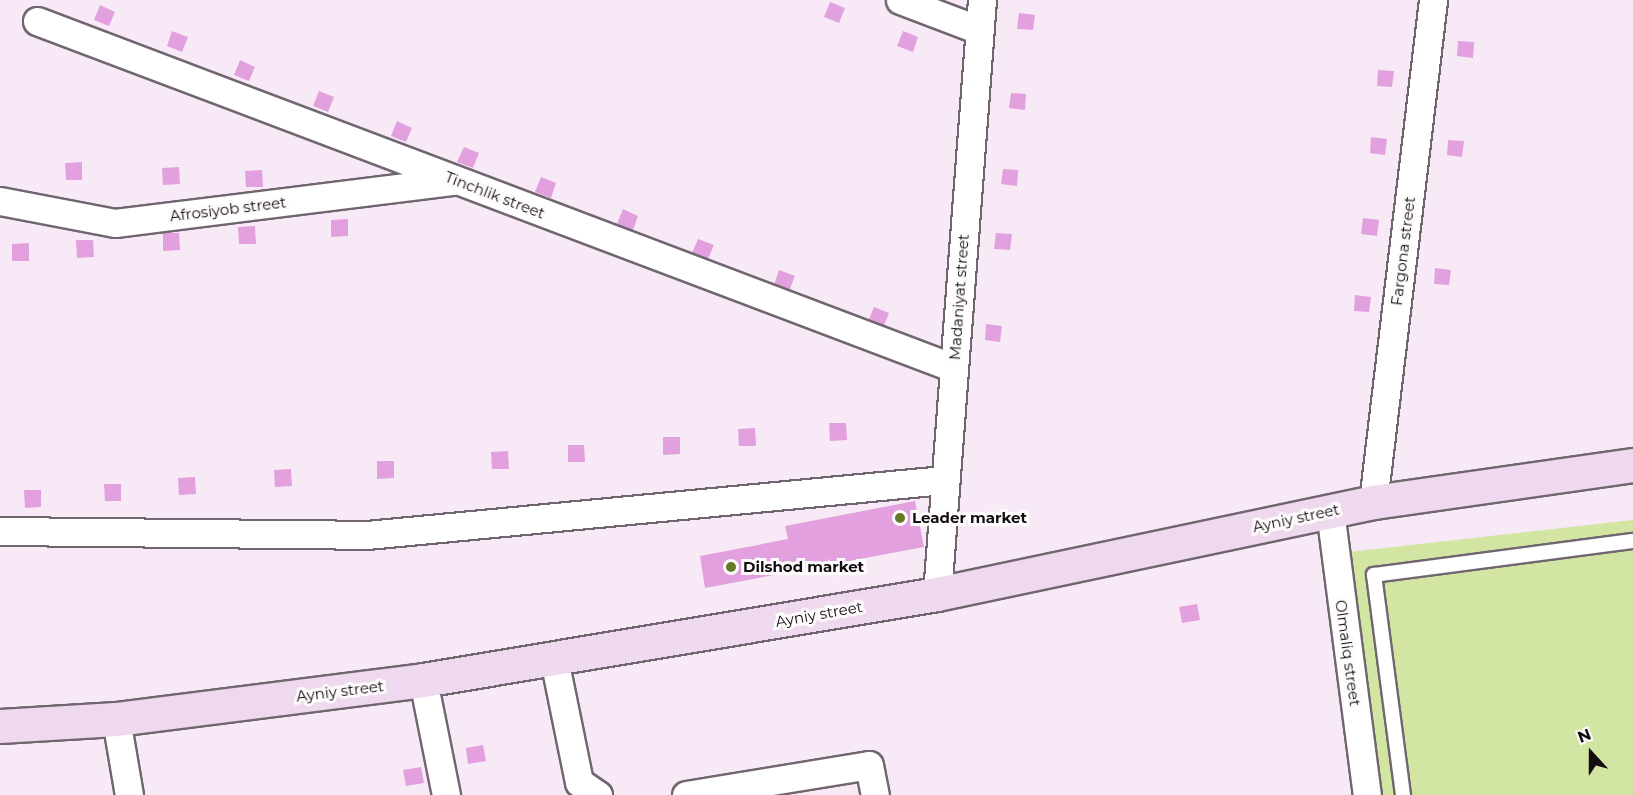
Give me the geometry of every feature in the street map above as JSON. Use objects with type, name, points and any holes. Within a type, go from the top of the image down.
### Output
[{"type":"street","points":[[900,0],[979,30]]},
{"type":"street","name":"Madaniyat street","points":[[937,594],[982,0]]},
{"type":"street","name":"Fargona street","points":[[1373,502],[1433,0]]},
{"type":"street","name":"Tinchlik street","points":[[37,21],[954,368]]},
{"type":"street","name":"Afrosiyob street","points":[[0,201],[115,223],[458,180]]},
{"type":"street","name":"Ayniy street","points":[[0,726],[116,719],[423,681],[937,594],[1373,502],[1633,465]]},
{"type":"street","points":[[0,531],[367,535],[944,480]]},
{"type":"street","name":"Olmaliq street","points":[[1330,511],[1367,795]]},
{"type":"street","points":[[554,658],[579,782],[598,795]]},
{"type":"street","points":[[423,681],[447,795]]},
{"type":"street","points":[[116,719],[129,795]]},
{"type":"street","points":[[687,795],[869,765],[875,795]]},
{"type":"lane","points":[[1403,795],[1374,575],[1633,541]]},
{"type":"green space","points":[[1633,520],[1633,795],[1380,795],[1349,552]]},
{"type":"building","points":[[830,2],[845,8],[839,23],[824,17]]},
{"type":"building","points":[[100,5],[115,12],[109,26],[94,20]]},
{"type":"building","points":[[1019,13],[1035,15],[1033,30],[1017,29]]},
{"type":"building","points":[[172,31],[188,37],[182,52],[167,46]]},
{"type":"building","points":[[903,31],[918,37],[913,52],[897,46]]},
{"type":"building","points":[[1458,41],[1474,42],[1473,58],[1457,56]]},
{"type":"building","points":[[240,60],[255,67],[249,81],[234,75]]},
{"type":"building","points":[[1378,70],[1394,71],[1392,87],[1377,86]]},
{"type":"building","points":[[319,91],[334,97],[328,112],[313,106]]},
{"type":"building","points":[[1011,93],[1026,94],[1025,110],[1009,108]]},
{"type":"building","points":[[397,121],[412,128],[406,142],[391,136]]},
{"type":"building","points":[[1371,137],[1387,139],[1385,155],[1370,153]]},
{"type":"building","points":[[1448,140],[1464,141],[1462,157],[1447,155]]},
{"type":"building","points":[[464,147],[479,153],[473,168],[457,162]]},
{"type":"building","points":[[82,162],[82,180],[66,180],[65,163]]},
{"type":"building","points":[[179,167],[180,184],[163,185],[162,168]]},
{"type":"building","points":[[1003,169],[1018,170],[1017,186],[1001,184]]},
{"type":"building","points":[[262,170],[263,187],[246,187],[245,171]]},
{"type":"building","points":[[541,177],[556,183],[551,198],[535,192]]},
{"type":"building","points":[[623,209],[638,216],[633,230],[617,224]]},
{"type":"building","points":[[1363,218],[1379,220],[1377,236],[1361,234]]},
{"type":"building","points":[[348,219],[348,236],[331,237],[331,220]]},
{"type":"building","points":[[255,226],[256,244],[239,244],[238,227]]},
{"type":"building","points":[[163,233],[179,233],[180,250],[163,251]]},
{"type":"building","points":[[996,233],[1012,234],[1010,250],[994,249]]},
{"type":"building","points":[[698,239],[714,245],[708,259],[692,253]]},
{"type":"building","points":[[76,240],[93,240],[94,257],[77,258]]},
{"type":"building","points":[[29,243],[29,261],[12,261],[12,244]]},
{"type":"building","points":[[1435,268],[1451,270],[1449,285],[1434,284]]},
{"type":"building","points":[[779,270],[795,276],[789,291],[774,285]]},
{"type":"building","points":[[1355,295],[1371,297],[1369,312],[1354,311]]},
{"type":"building","points":[[874,307],[889,313],[883,328],[868,322]]},
{"type":"building","points":[[986,324],[1002,326],[1000,342],[985,340]]},
{"type":"building","points":[[829,423],[846,423],[847,440],[830,441]]},
{"type":"building","points":[[755,428],[756,446],[739,446],[738,429]]},
{"type":"building","points":[[663,437],[680,437],[680,454],[663,455]]},
{"type":"building","points":[[568,445],[584,445],[585,462],[568,462]]},
{"type":"building","points":[[508,451],[509,469],[492,469],[491,452]]},
{"type":"building","points":[[377,461],[394,461],[394,478],[377,479]]},
{"type":"building","points":[[291,469],[292,486],[275,487],[274,470]]},
{"type":"building","points":[[195,477],[196,494],[179,495],[178,478]]},
{"type":"building","points":[[104,484],[121,484],[121,501],[105,501]]},
{"type":"building","points":[[24,490],[41,490],[41,507],[25,508]]},
{"type":"building","points":[[915,501],[924,547],[705,588],[700,556],[788,539],[785,526]]},
{"type":"building","points":[[1197,604],[1200,620],[1182,623],[1179,607]]},
{"type":"building","points":[[483,745],[486,761],[468,764],[466,748]]},
{"type":"building","points":[[421,767],[424,783],[406,786],[403,770]]},
{"type":"place","name":"Leader market","points":[[900,518]]},
{"type":"place","name":"Dilshod market","points":[[731,567]]}]
